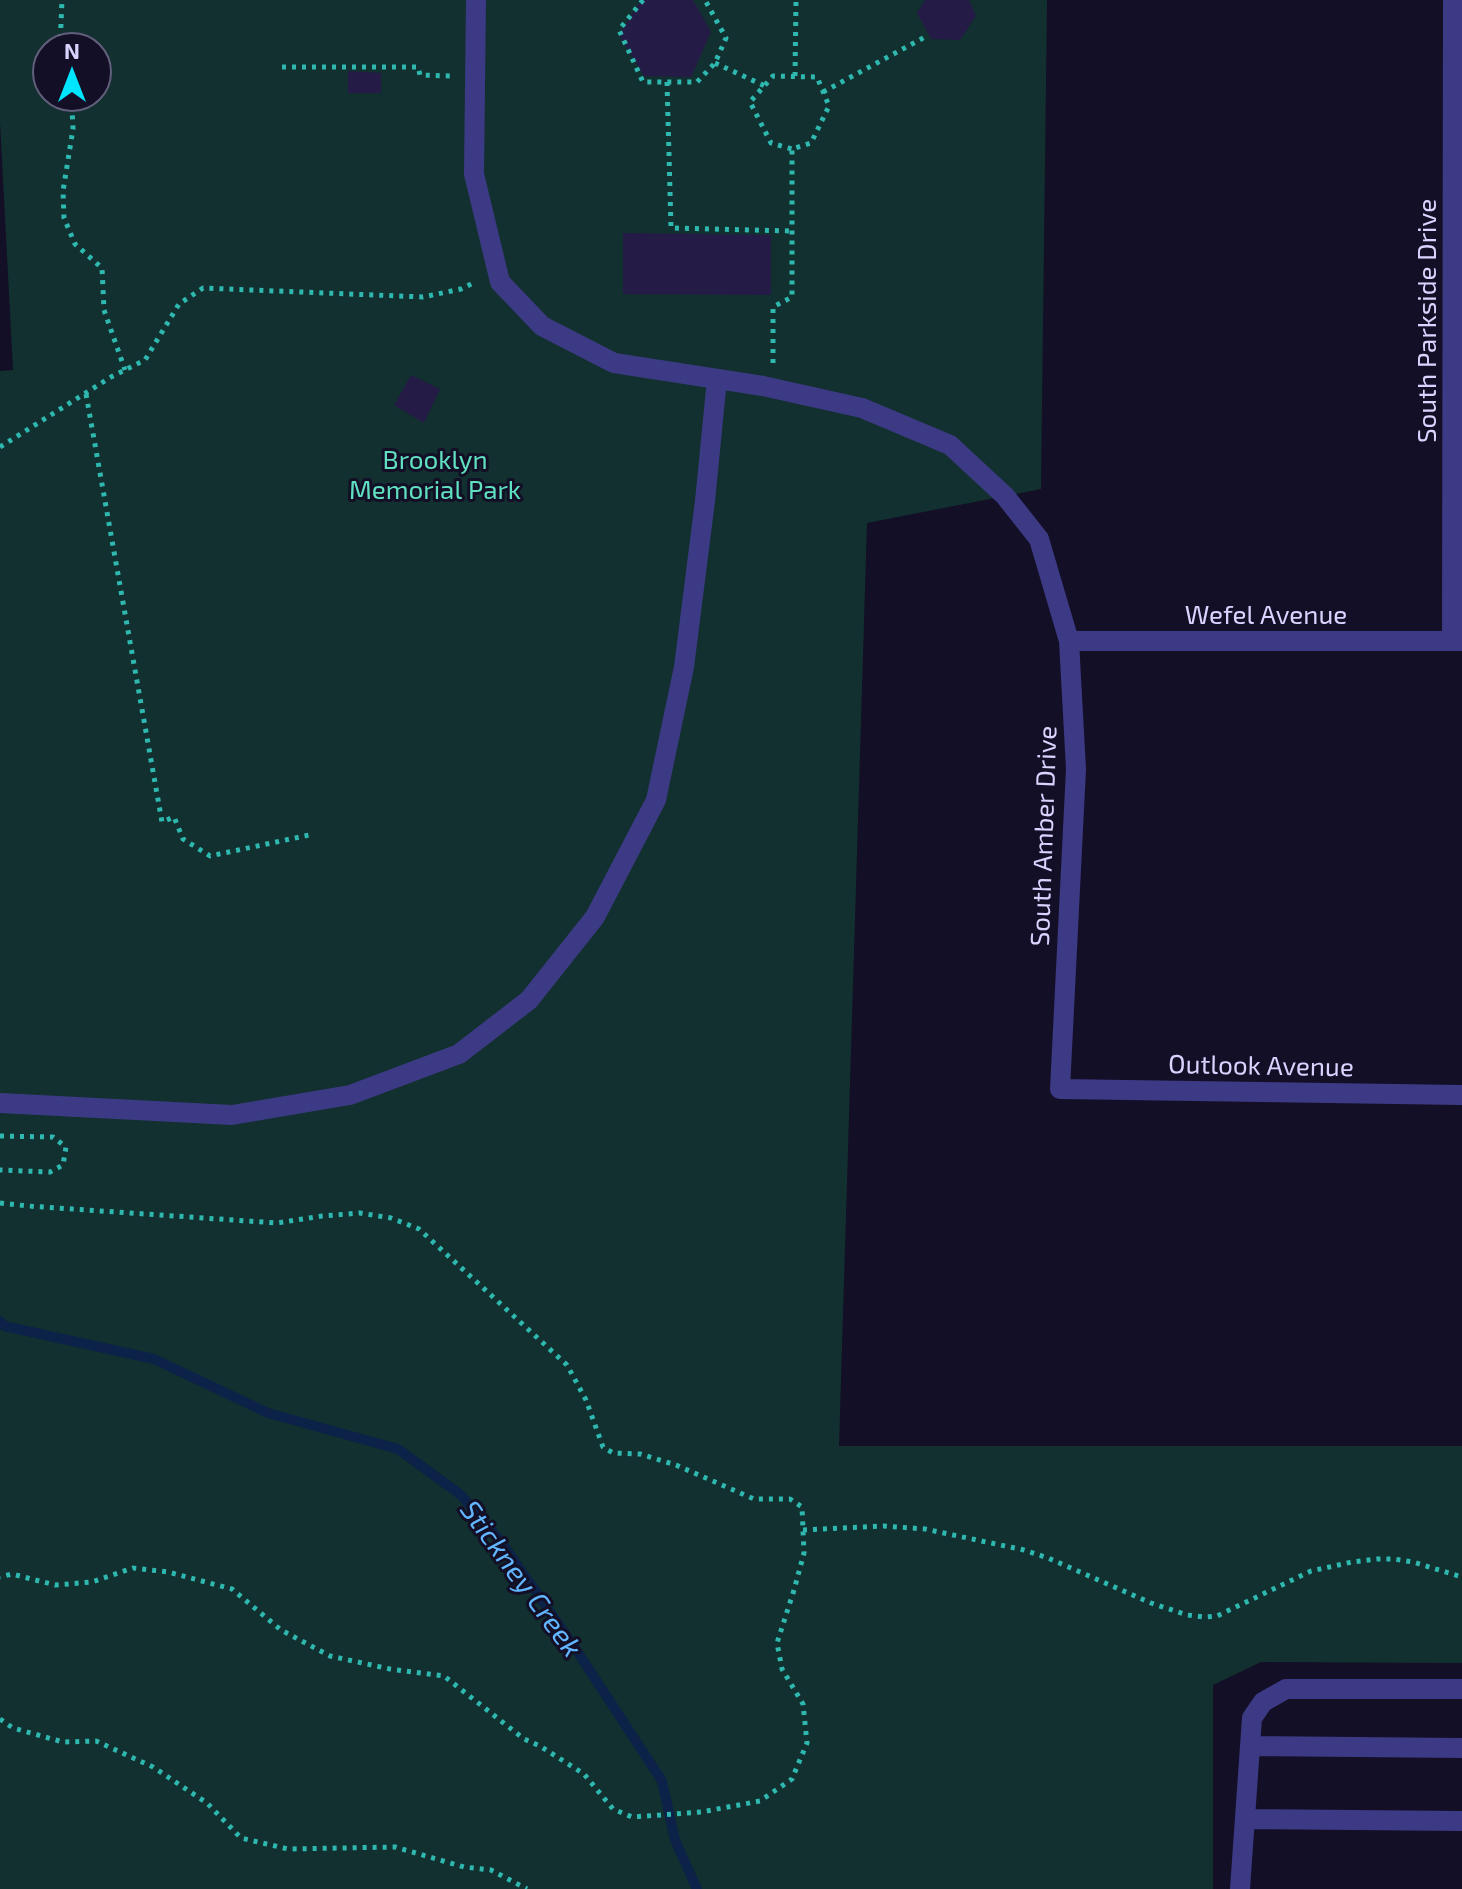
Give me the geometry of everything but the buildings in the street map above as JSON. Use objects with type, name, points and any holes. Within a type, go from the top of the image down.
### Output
[{"type":"street","points":[[476,0],[474,174],[500,282],[542,326],[614,363],[773,388]]},
{"type":"street","name":"South Parkside Drive","points":[[1453,0],[1457,197],[1457,641]]},
{"type":"street","points":[[0,1103],[232,1115],[350,1095],[459,1054],[529,1000],[595,917],[656,800],[684,667],[717,379]]},
{"type":"street","name":"South Amber Drive","points":[[773,388],[862,408],[950,445],[1005,496],[1039,539],[1069,641],[1076,769],[1060,1089]]},
{"type":"street","name":"Wefel Avenue","points":[[1069,641],[1457,641]]},
{"type":"street","name":"Outlook Avenue","points":[[1060,1089],[1462,1095]]},
{"type":"street","points":[[1240,1889],[1252,1718],[1263,1702],[1286,1689],[1462,1689]]},
{"type":"street","points":[[1250,1746],[1462,1748]]},
{"type":"street","points":[[1245,1819],[1462,1821]]},
{"type":"path","points":[[61,32],[62,0]]},
{"type":"path","points":[[643,0],[619,30],[643,82],[697,82],[715,63],[726,38],[705,0]]},
{"type":"path","points":[[795,76],[796,0]]},
{"type":"path","points":[[823,92],[925,37]]},
{"type":"path","points":[[715,63],[765,86]]},
{"type":"path","points":[[282,67],[418,67],[420,75],[475,76]]},
{"type":"path","points":[[773,76],[795,76],[817,77],[829,106],[811,143],[792,149],[771,143],[750,102],[773,76]]},
{"type":"path","points":[[667,82],[671,228],[792,231]]},
{"type":"path","points":[[72,112],[73,129],[63,191],[64,218],[75,244],[102,268],[104,310],[125,370]]},
{"type":"path","points":[[773,388],[773,307],[792,297],[792,149]]},
{"type":"path","points":[[0,447],[145,360],[179,304],[203,288],[423,297],[461,289],[497,270]]},
{"type":"path","points":[[86,394],[162,822],[174,817],[183,839],[210,856],[314,834]]},
{"type":"path","points":[[0,1136],[53,1137],[66,1147],[63,1165],[50,1172],[0,1170]]},
{"type":"path","points":[[0,1203],[277,1223],[360,1213],[391,1218],[419,1229],[567,1365],[586,1400],[603,1447],[613,1453],[640,1454],[676,1465],[754,1499],[790,1499],[802,1507],[804,1553],[777,1643],[782,1669],[803,1704],[807,1743],[792,1779],[760,1801],[701,1812],[632,1817],[613,1809],[584,1774],[524,1739],[444,1676],[390,1669],[330,1656],[281,1630],[232,1589],[168,1572],[133,1568],[92,1582],[55,1585],[12,1574],[0,1577]]},
{"type":"path","points":[[803,1530],[884,1526],[925,1529],[1024,1550],[1151,1603],[1187,1615],[1204,1617],[1217,1616],[1311,1571],[1352,1562],[1394,1559],[1462,1577]]},
{"type":"path","points":[[0,1719],[13,1728],[63,1742],[96,1741],[153,1767],[207,1803],[241,1838],[288,1849],[395,1847],[464,1867],[491,1870],[527,1889]]},
{"type":"green space","name":"Brooklyn Memorial Park","points":[[0,0],[1047,0],[1041,489],[867,523],[839,1446],[1462,1446],[1462,1663],[1261,1662],[1213,1685],[1213,1889],[0,1889],[0,371],[13,370],[0,122]]},
{"type":"waterway","name":"Stickney Creek","points":[[0,1321],[4,1326],[154,1359],[268,1413],[398,1449],[461,1495],[502,1543],[662,1781],[675,1840],[697,1889]]}]
